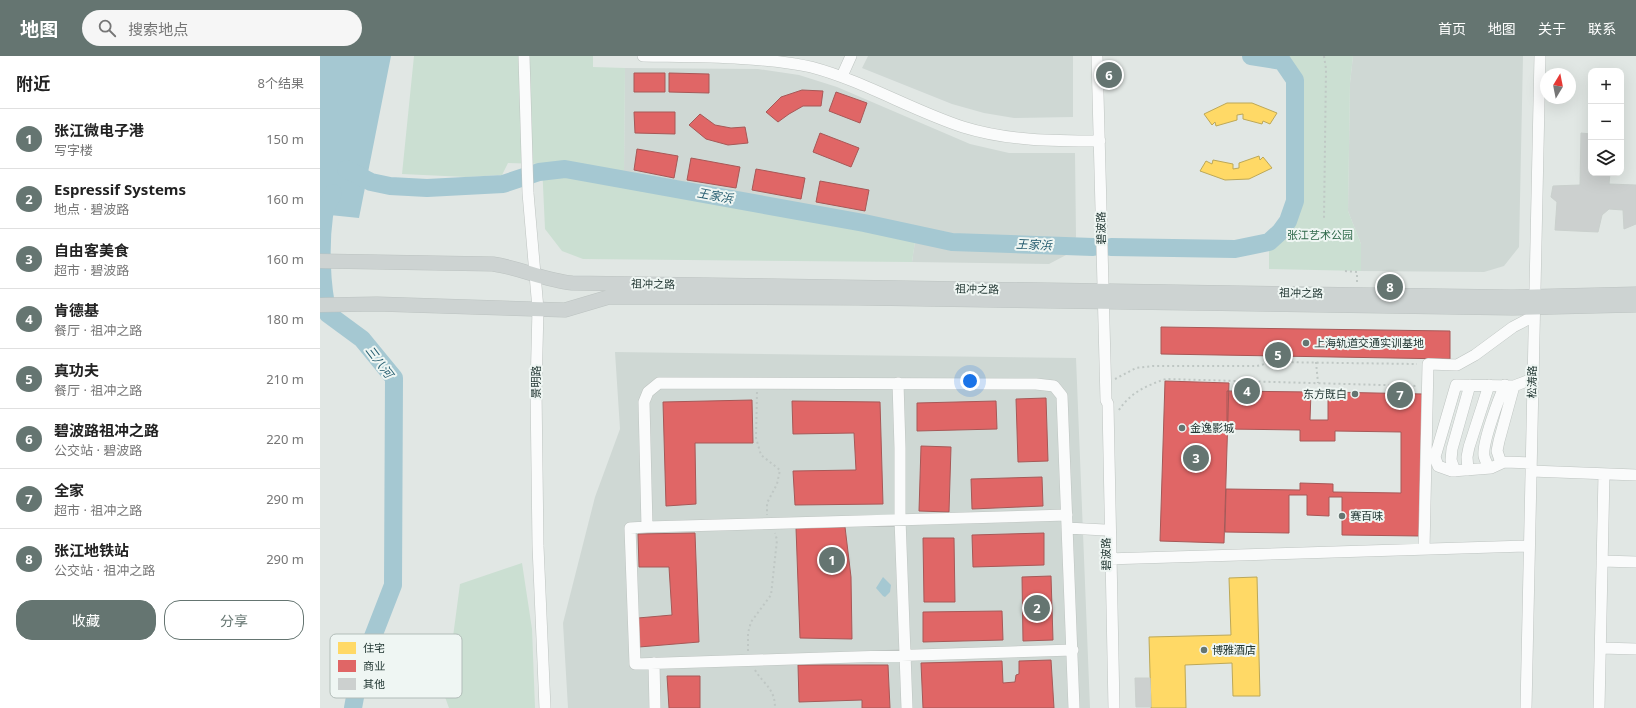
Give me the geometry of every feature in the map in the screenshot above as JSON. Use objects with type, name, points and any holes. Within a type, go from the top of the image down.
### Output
[{"type":"main road","name":"祖冲之路","points":[[320,261],[493,264],[520,269],[536,276],[554,281],[572,283],[1534,307],[1636,305]]},
{"type":"main road","name":"祖冲之路","points":[[320,305],[377,304],[565,310],[609,296],[1103,296],[1357,294],[1534,307],[1636,294]]},
{"type":"street","name":"景明路","points":[[524,56],[528,193],[538,309],[536,389],[538,514],[545,708]]},
{"type":"street","points":[[643,56],[777,61],[809,66],[842,76],[932,116],[992,134],[1032,140],[1100,141]]},
{"type":"street","points":[[842,76],[851,56]]},
{"type":"street","name":"碧波路","points":[[1097,56],[1106,400],[1108,404],[1108,708]]},
{"type":"street","name":"松涛路","points":[[1526,708],[1540,56]]},
{"type":"street","points":[[1424,549],[1428,364],[1457,364],[1475,355],[1513,328],[1534,307]]},
{"type":"street","points":[[1532,379],[1510,386],[1456,385],[1435,457],[1438,466],[1455,471],[1489,468],[1501,463],[1604,474],[1636,475]]},
{"type":"street","points":[[647,527],[644,402],[648,392],[659,383],[1036,384],[1054,386],[1062,396],[1074,708]]},
{"type":"street","points":[[898,384],[900,520],[907,708]]},
{"type":"street","points":[[1455,471],[1451,460],[1452,449],[1470,385]]},
{"type":"street","points":[[1468,470],[1467,458],[1469,447],[1489,385]]},
{"type":"street","points":[[1501,463],[1497,451],[1510,386]]},
{"type":"street","points":[[1489,468],[1484,455],[1486,444],[1498,401],[1510,386]]},
{"type":"street","name":"碧波路","points":[[1106,400],[1103,404],[1105,530],[1108,559],[1114,708]]},
{"type":"street","points":[[1599,708],[1604,474]]},
{"type":"street","points":[[1067,515],[630,528],[635,664],[1072,650]]},
{"type":"street","points":[[1067,528],[1105,530]]},
{"type":"street","points":[[1108,559],[1529,546]]},
{"type":"street","points":[[1602,561],[1636,562]]},
{"type":"street","points":[[1600,648],[1636,649]]},
{"type":"street","points":[[654,663],[655,708]]},
{"type":"path","points":[[1324,56],[1326,69],[1324,219]]},
{"type":"path","points":[[1345,271],[1358,272],[1357,294]]},
{"type":"path","points":[[1106,385],[1136,368],[1153,366],[1257,366],[1272,362],[1428,364]]},
{"type":"path","points":[[1316,362],[1318,384]]},
{"type":"path","points":[[1117,414],[1129,398],[1142,389],[1166,379],[1428,386]]},
{"type":"path","points":[[757,383],[756,438],[761,455],[780,470],[777,484],[767,503],[766,514],[778,540],[771,595],[752,622],[748,633],[748,648],[751,660],[758,676],[771,688],[775,700],[775,708]]},
{"type":"shaded area","points":[[868,56],[1073,56],[1073,117],[1014,118],[984,113],[952,104],[862,68]]},
{"type":"shaded area","points":[[1353,56],[1523,56],[1519,247],[1504,266],[1484,272],[1361,271],[1361,244],[1348,211],[1350,83]]},
{"type":"shaded area","points":[[625,68],[758,69],[799,75],[837,87],[970,144],[1009,153],[1075,153],[1076,237],[1068,254],[1049,264],[912,262],[917,228],[624,172]]},
{"type":"shaded area","points":[[615,352],[1076,358],[1090,708],[568,708],[563,623],[595,497],[620,429]]},
{"type":"green space","points":[[414,56],[593,56],[593,67],[625,68],[624,172],[917,228],[912,262],[583,259],[562,251],[545,229],[542,164],[508,163],[502,175],[466,177],[402,174]]},
{"type":"green space","name":"张江艺术公园","points":[[1251,56],[1353,56],[1350,83],[1348,211],[1361,244],[1361,271],[1269,269],[1269,242],[1288,221],[1295,201],[1295,80],[1282,61]]},
{"type":"green space","points":[[522,563],[532,629],[535,708],[449,708],[445,698],[462,698],[462,634],[453,634],[460,584]]},
{"type":"water","points":[[320,56],[391,56],[359,218],[320,214]]},
{"type":"water","points":[[883,577],[891,585],[890,592],[885,597],[876,588]]},
{"type":"building: 住宅","points":[[1227,103],[1252,103],[1277,113],[1270,124],[1263,121],[1262,124],[1243,119],[1243,114],[1237,115],[1237,120],[1216,126],[1215,122],[1212,125],[1204,114]]},
{"type":"building: 住宅","points":[[1259,156],[1260,160],[1263,157],[1272,168],[1249,179],[1225,180],[1200,171],[1206,161],[1212,164],[1213,160],[1233,164],[1233,169],[1239,168],[1239,163]]},
{"type":"building: 住宅","name":"博雅酒店","points":[[1257,577],[1260,696],[1233,696],[1232,663],[1185,665],[1186,708],[1151,708],[1149,637],[1231,635],[1229,578]]},
{"type":"building: 商业","points":[[634,73],[665,73],[665,92],[634,92]]},
{"type":"building: 商业","points":[[669,73],[709,74],[709,93],[669,92]]},
{"type":"building: 商业","points":[[802,90],[823,91],[821,106],[803,106],[778,122],[766,112],[781,97]]},
{"type":"building: 商业","points":[[836,92],[867,103],[860,123],[829,111]]},
{"type":"building: 商业","points":[[634,112],[675,112],[675,134],[635,133]]},
{"type":"building: 商业","points":[[700,114],[715,125],[731,128],[745,127],[748,143],[728,145],[706,139],[689,125]]},
{"type":"building: 商业","points":[[820,133],[859,148],[851,167],[813,152]]},
{"type":"building: 商业","points":[[637,149],[678,156],[674,178],[634,170]]},
{"type":"building: 商业","points":[[691,158],[740,167],[736,188],[687,180]]},
{"type":"building: 商业","points":[[756,169],[805,178],[801,199],[752,190]]},
{"type":"building: 商业","points":[[820,181],[869,190],[865,211],[816,202]]},
{"type":"building: 商业","name":"上海轨道交通实训基地","points":[[1161,327],[1450,331],[1450,359],[1161,354]]},
{"type":"building: 商业","points":[[1165,381],[1229,383],[1224,543],[1160,541]]},
{"type":"building: 商业","points":[[1227,391],[1311,392],[1310,420],[1328,420],[1328,392],[1423,394],[1421,536],[1342,535],[1342,497],[1329,497],[1329,516],[1307,515],[1307,495],[1289,495],[1289,533],[1225,532],[1226,489],[1300,490],[1300,483],[1333,484],[1333,492],[1401,493],[1401,432],[1335,431],[1335,441],[1300,441],[1300,430],[1227,429]]},
{"type":"building: 商业","points":[[1046,398],[1048,461],[1018,462],[1016,399]]},
{"type":"building: 商业","points":[[752,400],[753,443],[695,443],[696,504],[666,506],[663,402]]},
{"type":"building: 商业","points":[[792,401],[880,402],[883,504],[795,505],[793,471],[856,470],[854,433],[793,434]]},
{"type":"building: 商业","points":[[996,401],[997,429],[917,431],[917,403]]},
{"type":"building: 商业","points":[[921,446],[951,447],[949,512],[919,511]]},
{"type":"building: 商业","points":[[1042,477],[1043,506],[972,509],[971,479]]},
{"type":"building: 商业","points":[[845,527],[851,577],[852,639],[800,638],[796,528]]},
{"type":"building: 商业","points":[[695,533],[699,642],[639,647],[638,618],[672,615],[669,567],[639,567],[638,534]]},
{"type":"building: 商业","points":[[1044,533],[1044,565],[973,567],[972,535]]},
{"type":"building: 商业","points":[[923,538],[954,538],[955,602],[924,602]]},
{"type":"building: 商业","points":[[1051,576],[1053,640],[1023,641],[1022,577]]},
{"type":"building: 商业","points":[[1002,611],[1003,640],[923,642],[923,612]]},
{"type":"building: 商业","points":[[1051,660],[1054,708],[923,708],[921,663],[1002,661],[1003,683],[1015,682],[1016,675],[1019,674],[1019,661]]},
{"type":"building: 商业","points":[[798,665],[888,665],[890,708],[862,708],[862,700],[799,702]]},
{"type":"building: 商业","points":[[667,676],[700,676],[700,708],[669,708]]},
{"type":"building: 其他","points":[[1581,133],[1588,134],[1588,176],[1610,176],[1609,184],[1636,185],[1636,224],[1624,229],[1623,210],[1609,209],[1602,215],[1598,232],[1555,230],[1557,202],[1551,197],[1553,186],[1580,185]]},
{"type":"building: 其他","points":[[1135,678],[1150,678],[1151,707],[1136,707]]},
{"type":"waterway","name":"王家浜","points":[[1111,247],[1235,249],[1269,242],[1280,232],[1288,221],[1295,201],[1295,80],[1282,61],[1251,56]]},
{"type":"waterway","name":"王家浜","points":[[346,169],[371,182],[390,186],[427,188],[503,184],[539,172],[565,169],[864,223],[952,242],[1093,247]]},
{"type":"waterway","name":"三八河","points":[[333,193],[326,207],[322,239],[323,278],[328,314],[362,339],[394,378],[393,585],[374,634]]},
{"type":"waterway","name":"三八河","points":[[353,708],[355,698]]},
{"type":"place","name":"碧波路祖冲之路","points":[[1109,75]]},
{"type":"place","name":"张江地铁站","points":[[1390,287]]},
{"type":"place","name":"上海轨道交通实训基地","points":[[1306,343]]},
{"type":"place","name":"真功夫","points":[[1278,355]]},
{"type":"place","name":"肯德基","points":[[1247,391]]},
{"type":"place","name":"东方既白","points":[[1355,394]]},
{"type":"place","name":"全家","points":[[1400,395]]},
{"type":"place","name":"金逸影城","points":[[1182,428]]},
{"type":"place","name":"自由客美食","points":[[1196,458]]},
{"type":"place","name":"赛百味","points":[[1342,516]]},
{"type":"place","name":"张江微电子港","points":[[832,560]]},
{"type":"place","name":"Espressif Systems","points":[[1037,608]]},
{"type":"place","name":"博雅酒店","points":[[1204,650]]}]
